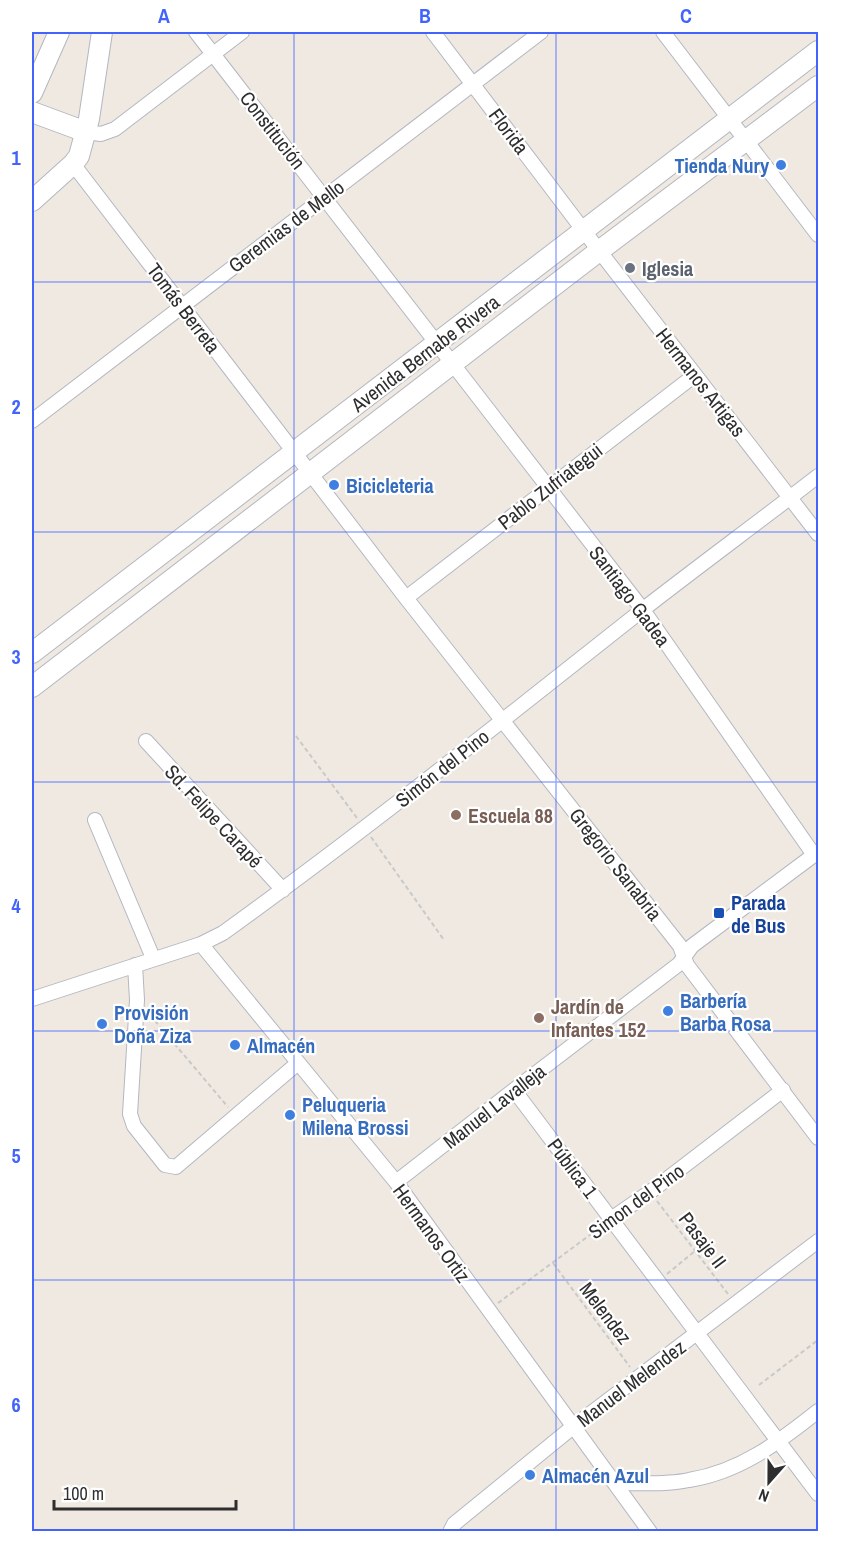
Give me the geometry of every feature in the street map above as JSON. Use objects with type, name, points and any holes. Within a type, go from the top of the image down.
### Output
[{"type":"street","points":[[32,93],[59,32]]},
{"type":"street","points":[[32,201],[73,164],[82,149],[102,32]]},
{"type":"street","name":"Constitución","points":[[196,32],[438,343]]},
{"type":"street","points":[[32,112],[86,132],[101,134],[115,129],[242,32]]},
{"type":"street","name":"Florida","points":[[433,32],[584,231]]},
{"type":"street","name":"Geremias de Mello","points":[[32,421],[541,32]]},
{"type":"street","points":[[663,32],[819,235]]},
{"type":"street","name":"Avenida Bernabe Rivera","points":[[32,653],[819,51]]},
{"type":"street","name":"Avenida Bernabe Rivera","points":[[32,687],[309,472],[819,86]]},
{"type":"street","name":"Tomás Berreta","points":[[73,164],[294,453]]},
{"type":"street","name":"Hermanos Artigas","points":[[584,231],[819,534]]},
{"type":"street","name":"Santiago Gadea","points":[[438,343],[547,488],[643,610],[816,853]]},
{"type":"street","name":"Pablo Zufriategui","points":[[406,598],[695,375]]},
{"type":"street","name":"Gregorio Sanabria","points":[[294,453],[680,946],[687,965],[819,1138]]},
{"type":"street","name":"Simón del Pino","points":[[32,999],[201,944],[223,933],[283,890],[504,721],[643,610],[819,476]]},
{"type":"street","name":"Sd. Felipe Carapé","points":[[146,741],[283,890]]},
{"type":"street","points":[[95,820],[153,958]]},
{"type":"street","name":"Manuel Lavalleja","points":[[396,1182],[679,964],[692,946],[816,853]]},
{"type":"street","name":"Hermanos Ortiz","points":[[201,944],[396,1182],[650,1532]]},
{"type":"street","points":[[135,965],[137,1000],[131,1120],[165,1165],[176,1167],[298,1063]]},
{"type":"street","name":"Pública 1","points":[[514,1090],[819,1494]]},
{"type":"street","name":"Simon del Pino","points":[[611,1219],[650,1192],[783,1090]]},
{"type":"street","name":"Manuel Melendez","points":[[450,1532],[454,1524],[574,1425],[819,1241]]},
{"type":"street","points":[[615,1483],[689,1480],[719,1473],[756,1457],[819,1412]]},
{"type":"path","points":[[137,1000],[235,1116]]},
{"type":"path","name":"Pasaje II","points":[[650,1192],[735,1304]]},
{"type":"path","name":"Simon del Pino","points":[[488,1310],[611,1219]]},
{"type":"path","points":[[659,1281],[695,1251]]},
{"type":"path","name":"Melendez","points":[[552,1263],[638,1378]]},
{"type":"path","points":[[759,1385],[819,1340]]},
{"type":"place","name":"Tienda Nury","points":[[781,165]]},
{"type":"place","name":"Iglesia","points":[[630,268]]},
{"type":"place","name":"Bicicleteria","points":[[334,485]]},
{"type":"place","name":"Escuela 88","points":[[456,815]]},
{"type":"place","name":"Parada de Bus","points":[[719,913]]},
{"type":"place","name":"Barbería Barba Rosa","points":[[668,1011]]},
{"type":"place","name":"Jardín de Infantes 152","points":[[539,1018]]},
{"type":"place","name":"Provisión Doña Ziza","points":[[102,1024]]},
{"type":"place","name":"Almacén","points":[[235,1045]]},
{"type":"place","name":"Peluqueria Milena Brossi","points":[[290,1115]]},
{"type":"place","name":"Almacén Azul","points":[[530,1475]]}]
